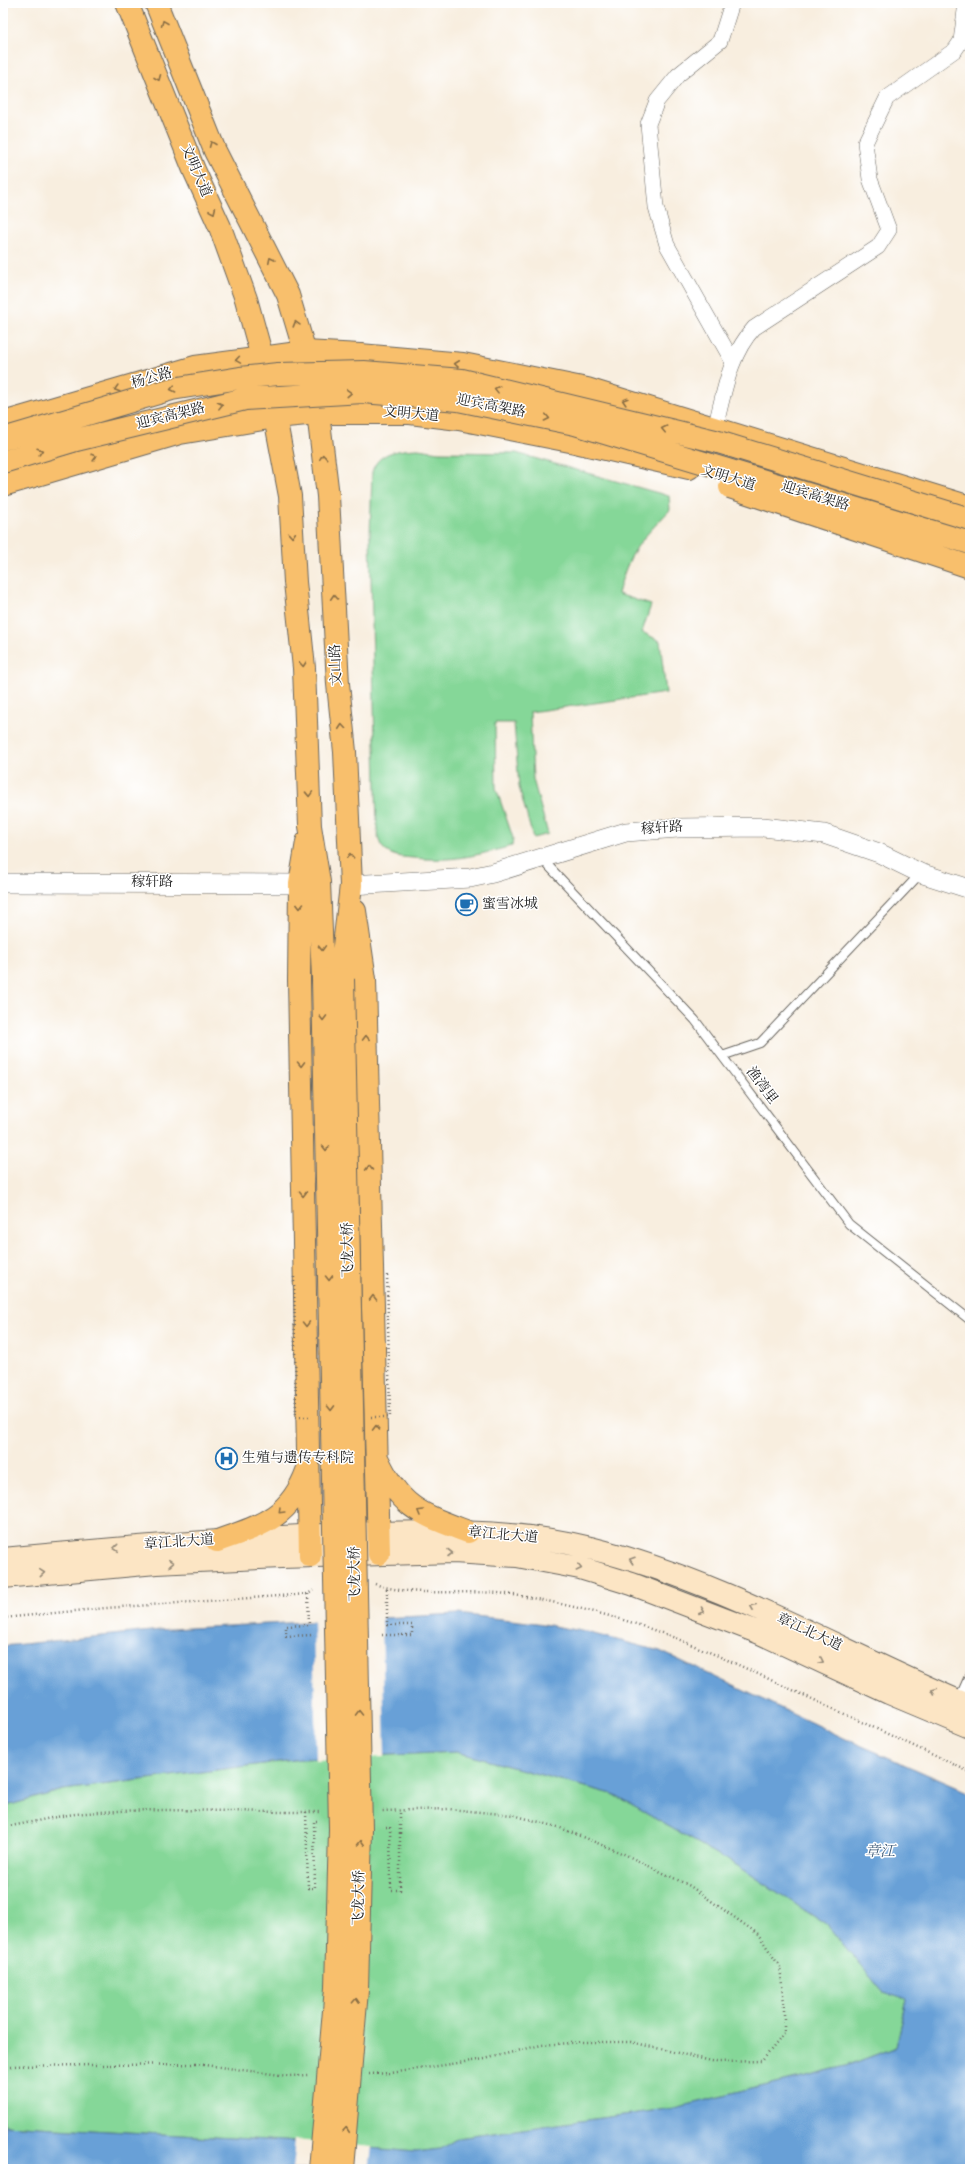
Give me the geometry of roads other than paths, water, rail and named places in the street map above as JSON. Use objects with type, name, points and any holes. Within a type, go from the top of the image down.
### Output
[{"type":"main road","name":"文明大道","points":[[127,3],[194,170],[220,227],[246,299],[262,357],[275,417],[318,413],[410,413],[459,419],[702,470],[970,554]]},
{"type":"main road","name":"文明大道","points":[[156,3],[215,151],[288,295],[305,352]]},
{"type":"main road","name":"杨公路","points":[[3,423],[195,367],[305,352]]},
{"type":"main road","points":[[305,352],[463,364],[587,389],[970,507]]},
{"type":"main road","name":"文山路","points":[[305,352],[318,413],[328,496],[338,684],[345,752],[351,885],[343,955],[333,979]]},
{"type":"main road","name":"迎宾高架路","points":[[3,439],[172,389],[240,378],[278,374],[364,372],[462,380],[715,441],[970,519]]},
{"type":"main road","name":"迎宾高架路","points":[[3,462],[76,440],[244,399],[363,392],[458,400],[575,424],[970,543]]},
{"type":"main road","points":[[3,485],[180,433],[275,417],[290,496],[304,668],[310,826],[320,882],[333,979]]},
{"type":"main road","points":[[575,424],[703,478],[970,567]]},
{"type":"main road","points":[[310,826],[300,884],[299,988],[310,1546]]},
{"type":"main road","points":[[351,885],[365,979],[379,1543]]},
{"type":"main road","name":"飞龙大桥","points":[[320,2169],[336,1988],[340,1837],[333,979]]},
{"type":"main road","name":"飞龙大桥","points":[[333,979],[361,1829],[357,1990],[342,2169]]},
{"type":"main road","points":[[376,1458],[386,1477],[410,1505],[421,1514],[468,1532]]},
{"type":"main road","points":[[217,1541],[269,1522],[301,1488],[309,1466]]},
{"type":"main road","name":"章江北大道","points":[[3,1577],[156,1563],[310,1546],[379,1543],[468,1532],[508,1534],[588,1547],[661,1569],[766,1612],[899,1676],[964,1704]]},
{"type":"main road","name":"章江北大道","points":[[3,1559],[217,1541],[310,1546]]},
{"type":"main road","name":"章江北大道","points":[[379,1543],[454,1552],[517,1556],[580,1568],[608,1576],[760,1633],[889,1693],[970,1727]]},
{"type":"street","points":[[732,3],[720,41],[678,75],[657,101],[648,124],[656,207],[667,245],[733,362]]},
{"type":"street","points":[[715,428],[733,362],[742,341],[754,328],[878,247],[889,230],[870,179],[865,143],[888,98],[955,50],[961,41],[966,3]]},
{"type":"street","name":"稼轩路","points":[[351,885],[470,878],[493,873],[626,832],[678,828],[763,827],[824,834],[879,853],[920,873],[970,889]]},
{"type":"street","name":"稼轩路","points":[[3,883],[300,884]]},
{"type":"lane","name":"渔湾里","points":[[541,858],[696,1020],[849,1224],[970,1320]]},
{"type":"lane","points":[[722,1056],[760,1043],[920,873]]},
{"type":"lane","points":[[964,1704],[970,1674]]},
{"type":"water","name":"章江","points":[[458,1614],[537,1623],[582,1631],[660,1651],[846,1739],[970,1793],[970,2169],[3,2169],[3,2125],[284,2141],[416,2152],[440,2149],[458,2138],[674,2108],[846,2066],[896,2047],[907,2000],[883,1992],[827,1925],[738,1866],[612,1794],[456,1752],[301,1759],[63,1790],[3,1807],[3,1646],[170,1629]]},
{"type":"place","name":"蜜雪冰城","points":[[466,905]]},
{"type":"place","name":"生殖与遗传专科院","points":[[226,1459]]}]
